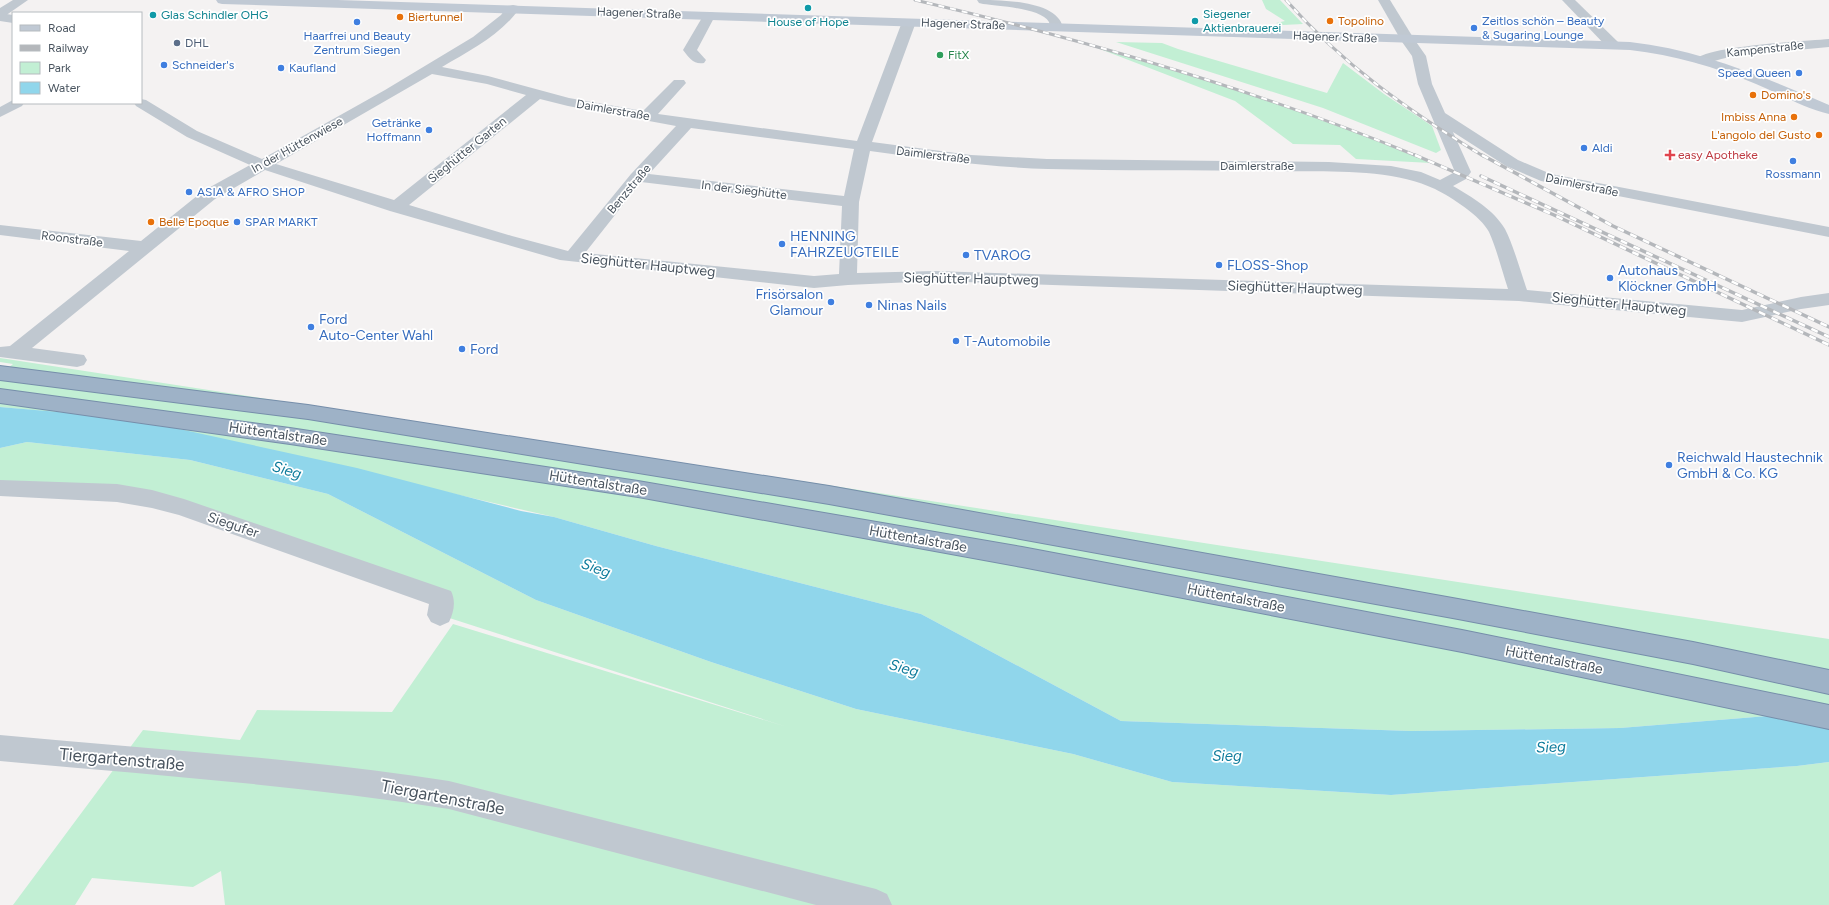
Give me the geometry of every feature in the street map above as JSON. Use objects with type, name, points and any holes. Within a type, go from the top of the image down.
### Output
[{"type":"highway","name":"Hüttentalstraße","points":[[0,373],[308,412],[829,495],[1458,609],[1693,653],[1829,682]]},
{"type":"highway","name":"Hüttentalstraße","points":[[0,396],[443,458],[669,495],[1022,557],[1454,639],[1829,717]]},
{"type":"main road","name":"Hagener Straße","points":[[222,0],[1646,47],[1702,60],[1829,110]]},
{"type":"street","points":[[0,13],[22,0]]},
{"type":"street","points":[[983,0],[1046,12],[1055,21],[1056,28]]},
{"type":"street","points":[[1384,0],[1419,56],[1424,84],[1463,172],[1460,176],[1440,186]]},
{"type":"street","points":[[1568,0],[1613,45]]},
{"type":"street","name":"In der Hüttenwiese","points":[[7,352],[209,195],[261,164],[431,69],[478,40],[506,18],[513,9]]},
{"type":"street","points":[[0,16],[12,18]]},
{"type":"street","points":[[699,60],[690,50],[709,16]]},
{"type":"street","points":[[848,279],[851,202],[863,146],[908,22]]},
{"type":"street","name":"Kampenstraße","points":[[1702,60],[1715,55],[1733,52],[1829,43]]},
{"type":"street","name":"Daimlerstraße","points":[[431,69],[488,80],[568,102],[687,123],[971,160],[1047,164],[1329,166],[1391,171],[1415,175],[1440,186],[1466,201],[1484,216],[1497,230],[1519,295]]},
{"type":"street","points":[[647,116],[679,83]]},
{"type":"street","name":"Sieghütter Garten","points":[[396,207],[538,93]]},
{"type":"street","points":[[0,113],[15,104]]},
{"type":"street","name":"Sieghütter Hauptweg","points":[[142,104],[192,134],[261,164],[506,240],[572,257],[814,282],[848,279],[934,276],[1519,295],[1742,316],[1802,303],[1829,299]]},
{"type":"street","name":"Daimlerstraße","points":[[1438,115],[1512,163],[1547,178],[1829,232]]},
{"type":"street","name":"Benzstraße","points":[[572,257],[637,177],[687,123]]},
{"type":"street","name":"In der Sieghütte","points":[[637,177],[851,202]]},
{"type":"street","name":"Roonstraße","points":[[0,230],[143,247]]},
{"type":"street","points":[[7,352],[77,360]]},
{"type":"street","name":"Siegufer","points":[[0,488],[117,493],[152,499],[184,508],[442,598],[440,615]]},
{"type":"street","name":"Tiergartenstraße","points":[[0,748],[315,776],[402,786],[449,794],[876,905]]},
{"type":"green space","points":[[1262,0],[1280,0],[1303,24],[1283,25],[1276,23],[1285,21],[1266,9]]},
{"type":"green space","points":[[1116,42],[1162,43],[1327,93],[1343,63],[1384,94],[1432,126],[1441,150],[1436,153],[1323,108]]},
{"type":"green space","points":[[1087,44],[1252,95],[1357,133],[1431,163],[1356,159],[1340,145],[1293,144],[1235,101]]},
{"type":"green space","points":[[0,358],[1829,639],[1829,711],[1620,728],[1411,731],[1121,721],[921,614],[656,546],[554,517],[129,419],[0,407],[0,375],[13,364],[0,362]]},
{"type":"green space","points":[[27,442],[190,460],[328,494],[536,600],[711,662],[856,709],[1073,754],[1172,782],[1391,795],[1797,766],[1829,762],[1829,905],[225,905],[221,871],[193,887],[92,878],[75,905],[13,905],[143,730],[240,740],[257,710],[392,712],[453,624],[787,727],[440,615],[441,598],[184,508],[0,488],[0,448]]},
{"type":"water","name":"Sieg","points":[[0,407],[129,418],[357,468],[521,511],[554,517],[656,546],[921,614],[1121,721],[1411,731],[1620,728],[1829,711],[1829,762],[1797,766],[1391,795],[1172,782],[1073,754],[856,709],[711,662],[536,600],[328,494],[190,460],[27,442],[0,448]]},
{"type":"railway","points":[[915,0],[1043,32],[1169,68],[1294,109],[1417,156]]},
{"type":"railway","points":[[1286,0],[1330,45],[1378,86],[1429,122],[1483,156]]},
{"type":"railway","points":[[1415,155],[1554,215],[1829,345]]},
{"type":"railway","points":[[1482,155],[1613,226],[1829,327]]},
{"type":"railway","points":[[1481,176],[1829,337]]},
{"type":"place","name":"House of Hope","points":[[808,8]]},
{"type":"place","name":"Glas Schindler OHG","points":[[153,15]]},
{"type":"place","name":"Biertunnel","points":[[400,17]]},
{"type":"place","name":"Siegener Aktienbrauerei","points":[[1195,21]]},
{"type":"place","name":"Topolino","points":[[1330,21]]},
{"type":"place","name":"Haarfrei und Beauty Zentrum Siegen","points":[[357,22]]},
{"type":"place","name":"Zeitlos schön – Beauty & Sugaring Lounge","points":[[1474,28]]},
{"type":"place","name":"DHL","points":[[177,43]]},
{"type":"place","name":"FitX","points":[[940,55]]},
{"type":"place","name":"Schneider's","points":[[164,65]]},
{"type":"place","name":"Kaufland","points":[[281,68]]},
{"type":"place","name":"Speed Queen","points":[[1799,73]]},
{"type":"place","name":"Domino's","points":[[1753,95]]},
{"type":"place","name":"Imbiss Anna","points":[[1794,117]]},
{"type":"place","name":"Getränke Hoffmann","points":[[429,130]]},
{"type":"place","name":"L'angolo del Gusto","points":[[1819,135]]},
{"type":"place","name":"Aldi","points":[[1584,148]]},
{"type":"place","name":"easy Apotheke","points":[[1670,155]]},
{"type":"place","name":"Rossmann","points":[[1793,161]]},
{"type":"place","name":"ASIA & AFRO SHOP","points":[[189,192]]},
{"type":"place","name":"Belle Epoque","points":[[151,222]]},
{"type":"place","name":"SPAR MARKT","points":[[237,222]]},
{"type":"place","name":"HENNING FAHRZEUGTEILE","points":[[782,244]]},
{"type":"place","name":"TVAROG","points":[[966,255]]},
{"type":"place","name":"FLOSS-Shop","points":[[1219,265]]},
{"type":"place","name":"Autohaus Klöckner GmbH","points":[[1610,278]]},
{"type":"place","name":"Frisörsalon Glamour","points":[[831,302]]},
{"type":"place","name":"Ninas Nails","points":[[869,305]]},
{"type":"place","name":"Ford Auto-Center Wahl","points":[[311,327]]},
{"type":"place","name":"T-Automobile","points":[[956,341]]},
{"type":"place","name":"Ford","points":[[462,349]]},
{"type":"place","name":"Reichwald Haustechnik GmbH & Co. KG","points":[[1669,465]]}]
